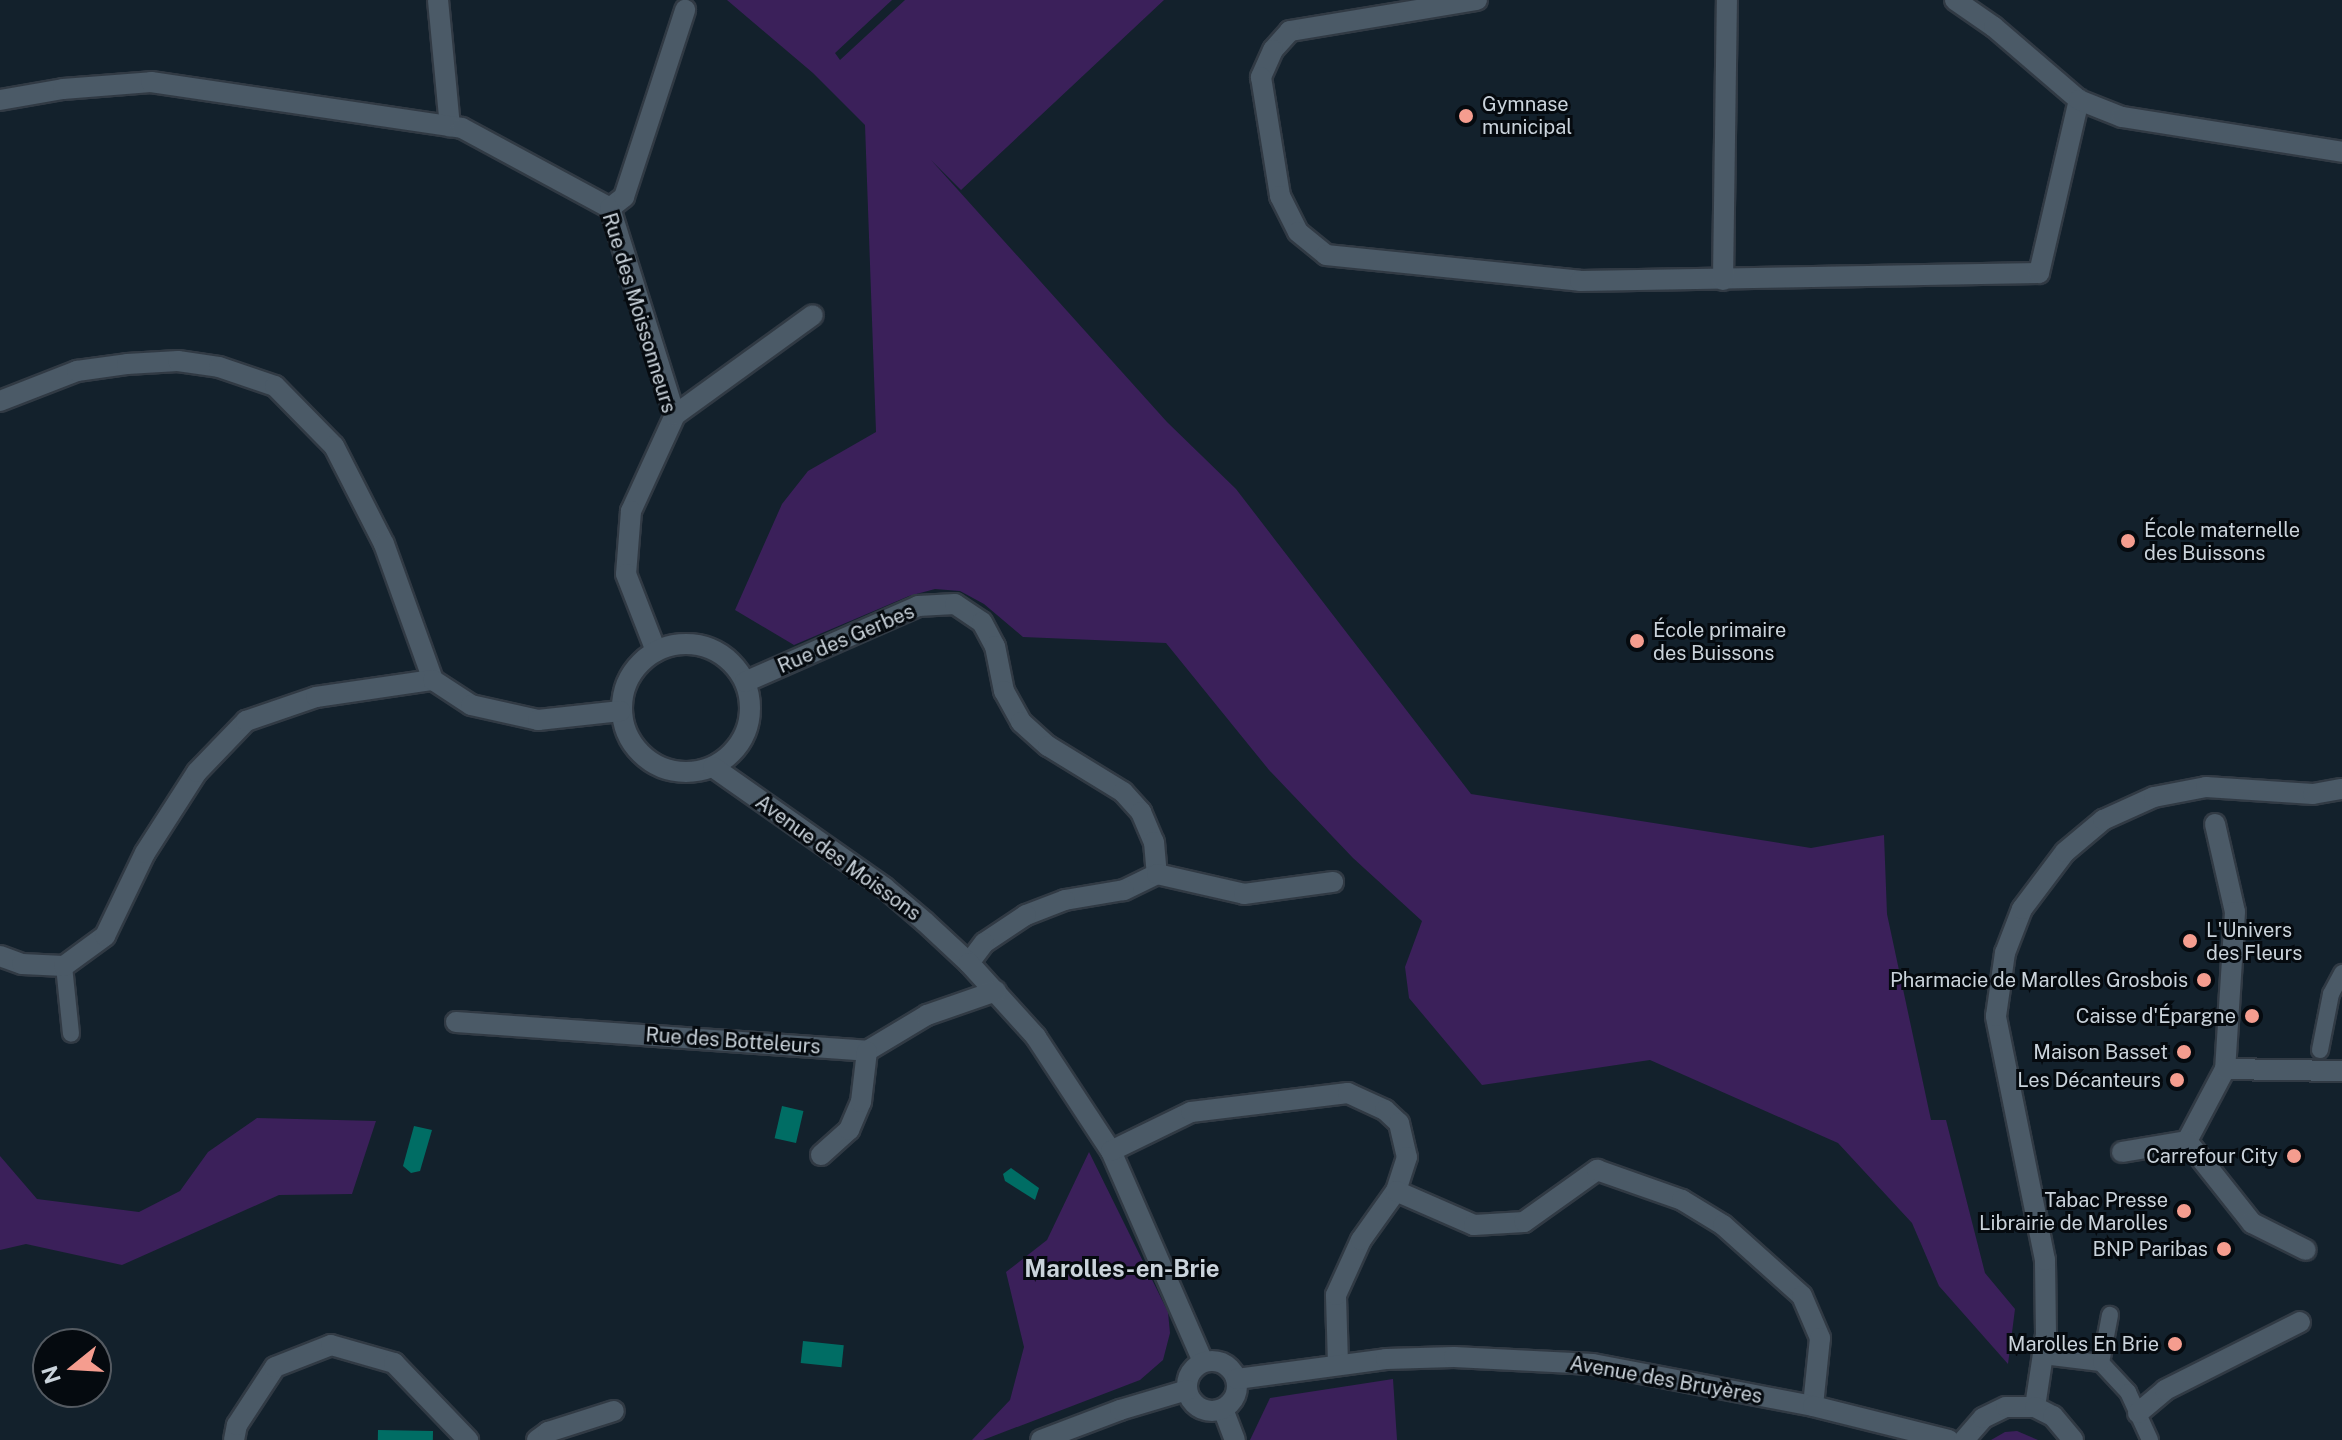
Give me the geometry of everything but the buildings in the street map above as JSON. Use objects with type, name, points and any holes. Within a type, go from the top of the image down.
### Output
[{"type":"street","points":[[438,0],[450,126]]},
{"type":"street","points":[[1477,0],[1290,31],[1273,50],[1261,77],[1280,196],[1298,232],[1326,255],[1580,281],[2039,273],[2079,100]]},
{"type":"street","points":[[1723,280],[1727,0]]},
{"type":"street","points":[[1955,0],[1994,27],[2079,100],[2122,117],[2342,152]]},
{"type":"street","points":[[610,208],[624,197],[685,10]]},
{"type":"street","name":"Rue des Moissonneurs","points":[[0,100],[63,89],[151,82],[278,98],[462,128],[610,208],[675,415],[631,511],[626,574],[656,651]]},
{"type":"street","points":[[675,415],[813,315]]},
{"type":"street","points":[[0,401],[77,371],[127,364],[191,363],[219,367],[275,386],[334,446],[384,544],[433,680],[471,705],[538,720],[621,711]]},
{"type":"street","name":"Rue des Gerbes","points":[[745,682],[918,606],[955,604],[982,622],[995,646],[1004,691],[1021,722],[1048,746],[1123,792],[1141,812],[1154,842],[1157,874]]},
{"type":"street","points":[[694,644],[721,654],[745,682],[750,703],[748,725],[736,750],[713,767],[685,773],[656,766],[630,742],[621,711],[625,686],[636,668],[656,651],[694,644]]},
{"type":"street","points":[[0,956],[22,964],[64,966],[105,936],[145,853],[197,772],[246,721],[316,697],[433,680]]},
{"type":"street","name":"Avenue des Moissons","points":[[713,767],[885,888],[969,963],[1036,1037],[1111,1151],[1203,1362]]},
{"type":"street","points":[[2035,1407],[2046,1334],[2045,1260],[1996,1016],[2005,953],[2022,909],[2065,852],[2103,820],[2154,797],[2206,787],[2313,794],[2342,789]]},
{"type":"street","points":[[2187,1141],[2225,1069],[2235,912],[2215,824]]},
{"type":"street","points":[[969,963],[984,943],[1026,915],[1065,900],[1124,890],[1157,874],[1244,894],[1333,882]]},
{"type":"street","points":[[821,1155],[849,1130],[861,1102],[867,1051],[927,1015],[996,991]]},
{"type":"street","name":"Rue des Botteleurs","points":[[456,1022],[867,1051]]},
{"type":"street","points":[[2225,1069],[2342,1071]]},
{"type":"street","points":[[1111,1151],[1191,1112],[1348,1093],[1385,1110],[1399,1123],[1407,1157],[1396,1191],[1361,1240],[1336,1295],[1338,1364]]},
{"type":"street","points":[[2122,1152],[2187,1141]]},
{"type":"street","points":[[2187,1141],[2252,1223],[2306,1250]]},
{"type":"street","points":[[1396,1191],[1474,1225],[1524,1222],[1597,1170],[1682,1200],[1723,1225],[1802,1296],[1820,1338],[1813,1406]]},
{"type":"street","points":[[2138,1413],[2165,1390],[2300,1322]]},
{"type":"street","points":[[234,1440],[237,1425],[275,1367],[331,1345],[394,1363],[468,1440]]},
{"type":"street","name":"Avenue des Bruyères","points":[[1237,1379],[1338,1364],[1454,1357],[1593,1364],[1813,1406],[1949,1440]]},
{"type":"street","points":[[1203,1362],[1227,1366],[1237,1379],[1237,1393],[1223,1409],[1200,1408],[1187,1390],[1190,1373],[1203,1362]]},
{"type":"street","points":[[1041,1440],[1120,1410],[1187,1390]]},
{"type":"street","points":[[1964,1440],[1983,1418],[2006,1407],[2035,1407],[2053,1416],[2073,1440]]},
{"type":"street","points":[[1223,1409],[1235,1440]]},
{"type":"street","points":[[537,1440],[548,1432],[614,1411]]},
{"type":"lane","points":[[64,966],[71,1034]]},
{"type":"lane","points":[[2320,1050],[2331,994],[2342,973]]},
{"type":"lane","points":[[2101,1363],[2110,1315]]},
{"type":"lane","points":[[2043,1356],[2101,1363],[2128,1392],[2150,1440]]},
{"type":"shaded area","points":[[727,0],[892,0],[835,53],[840,60],[905,0],[1164,0],[961,190],[931,160],[1167,422],[1236,489],[1471,794],[1811,848],[1884,835],[1887,914],[1931,1120],[1946,1120],[1985,1273],[2015,1309],[2008,1364],[1939,1286],[1912,1223],[1838,1143],[1650,1060],[1482,1085],[1409,998],[1405,967],[1422,921],[1353,858],[1269,770],[1166,643],[1023,637],[984,604],[960,591],[935,589],[909,596],[794,645],[735,610],[782,504],[808,471],[876,432],[865,125],[813,73]]},
{"type":"shaded area","points":[[782,1106],[803,1111],[796,1143],[775,1138]]},
{"type":"shaded area","points":[[257,1118],[376,1121],[352,1194],[279,1195],[122,1265],[26,1244],[0,1250],[0,1156],[37,1199],[139,1212],[180,1191],[208,1152]]},
{"type":"shaded area","points":[[414,1126],[432,1130],[420,1171],[411,1173],[403,1166]]},
{"type":"shaded area","points":[[1089,1152],[1168,1312],[1170,1333],[1163,1360],[1140,1380],[983,1440],[972,1440],[1010,1400],[1024,1347],[1006,1272],[1047,1240]]},
{"type":"shaded area","points":[[1011,1168],[1039,1188],[1035,1200],[1005,1181],[1003,1174]]},
{"type":"shaded area","points":[[803,1341],[844,1345],[841,1367],[801,1363]]},
{"type":"shaded area","points":[[1393,1379],[1397,1440],[1250,1440],[1270,1398]]},
{"type":"shaded area","points":[[378,1430],[433,1431],[433,1440],[378,1440]]},
{"type":"shaded area","points":[[2017,1431],[2038,1440],[1991,1440],[2005,1432]]},
{"type":"place","name":"Gymnase municipal","points":[[1466,116]]},
{"type":"place","name":"École maternelle des Buissons","points":[[2128,541]]},
{"type":"place","name":"École primaire des Buissons","points":[[1637,641]]},
{"type":"place","name":"L'Univers des Fleurs","points":[[2190,941]]},
{"type":"place","name":"Pharmacie de Marolles Grosbois","points":[[2204,980]]},
{"type":"place","name":"Caisse d'Épargne","points":[[2252,1016]]},
{"type":"place","name":"Maison Basset","points":[[2184,1052]]},
{"type":"place","name":"Les Décanteurs","points":[[2177,1080]]},
{"type":"place","name":"Carrefour City","points":[[2294,1156]]},
{"type":"place","name":"Tabac Presse Librairie de Marolles","points":[[2184,1211]]},
{"type":"place","name":"BNP Paribas","points":[[2224,1249]]},
{"type":"place","name":"Marolles En Brie","points":[[2175,1344]]},
{"type":"district","name":"Marolles-en-Brie","points":[[1122,1269]]}]
